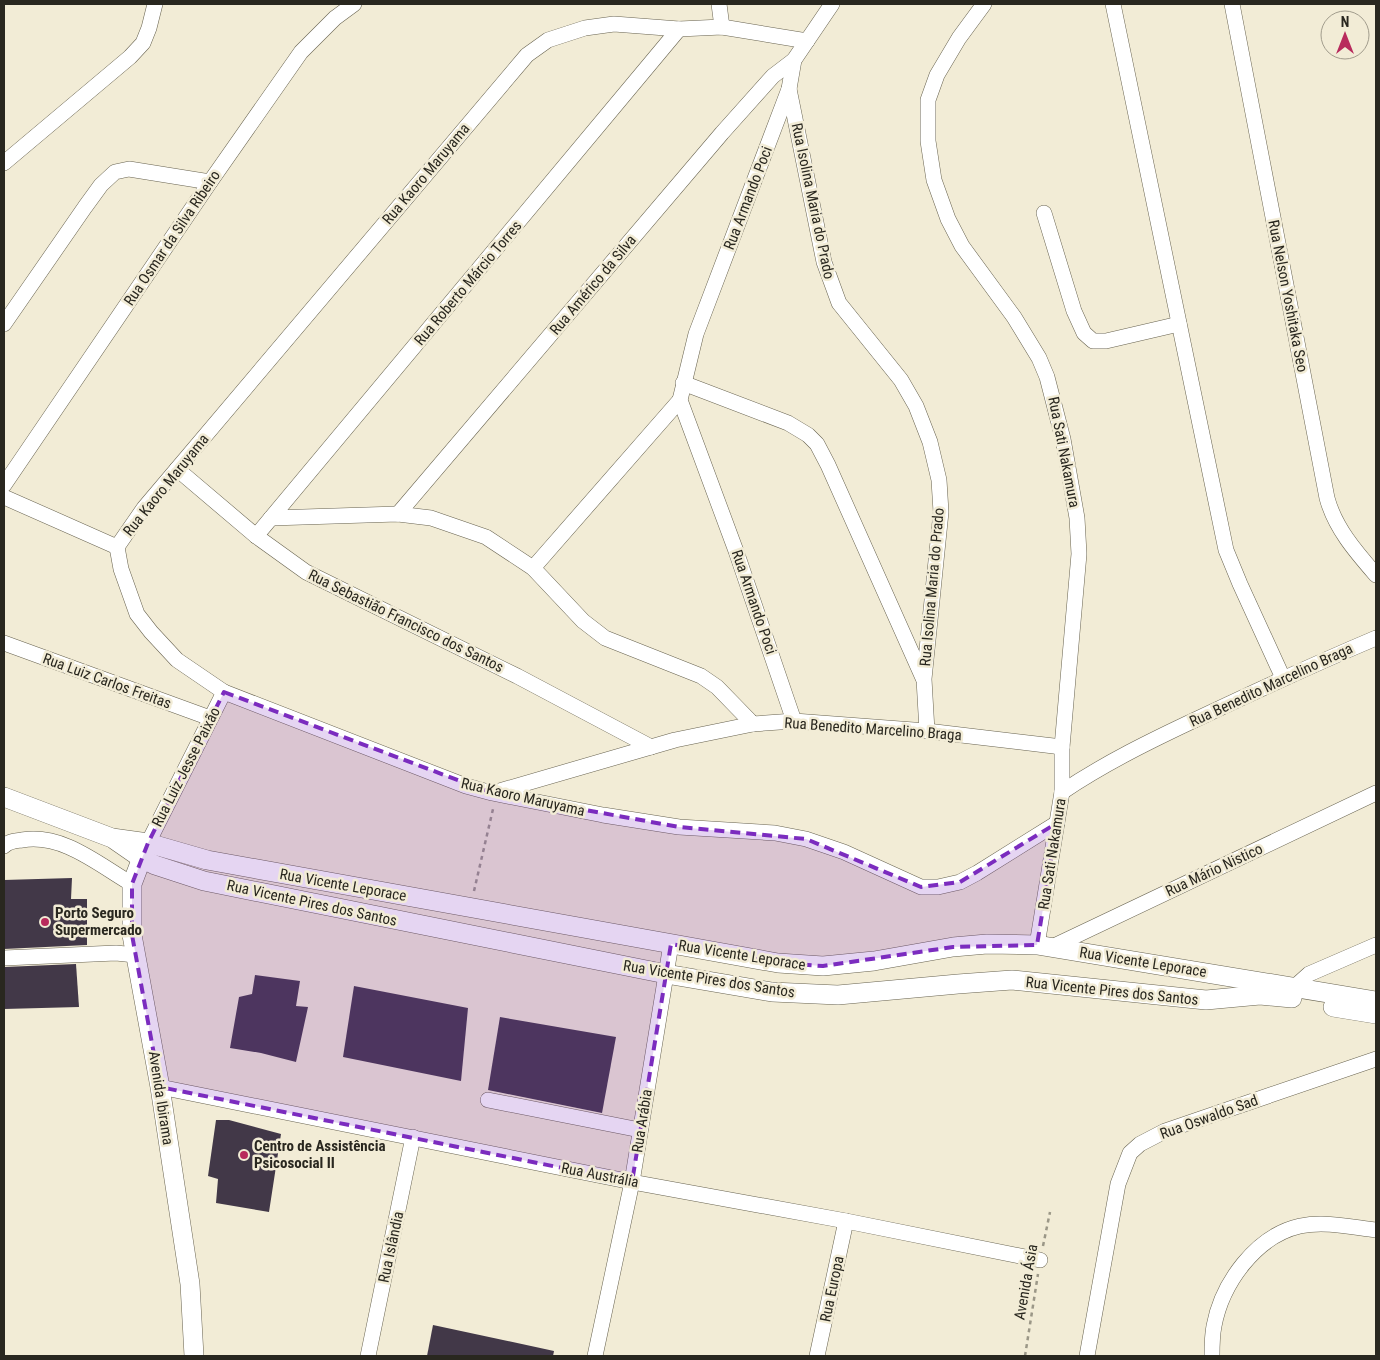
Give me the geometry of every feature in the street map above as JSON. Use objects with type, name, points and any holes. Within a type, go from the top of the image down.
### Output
[{"type":"main road","name":"Rua Vicente Leporace","points":[[4,797],[145,850],[778,963],[823,966],[874,961],[953,947],[987,944],[1045,946],[1211,973],[1295,993],[1376,1001]]},
{"type":"main road","name":"Avenida Ibirama","points":[[145,850],[132,884],[132,935],[160,1087],[190,1284],[194,1356]]},
{"type":"main road","name":"Rua Vicente Pires dos Santos","points":[[145,850],[156,865],[208,882],[666,974],[772,992],[826,995],[1012,980],[1206,1000],[1295,993],[1376,1014]]},
{"type":"main road","points":[[1206,1000],[1216,994],[1217,990],[1217,983],[1211,973]]},
{"type":"street","points":[[4,163],[130,57],[143,42],[149,28],[155,4]]},
{"type":"street","name":"Rua Osmar da Silva Ribeiro","points":[[4,485],[210,182],[301,52],[335,18],[354,4]]},
{"type":"street","points":[[719,4],[722,27]]},
{"type":"street","name":"Rua Armando Poci","points":[[794,720],[736,551],[680,400],[683,383],[691,362],[696,334],[789,89],[794,60],[832,4]]},
{"type":"street","name":"Rua Sati Nakamura","points":[[984,4],[959,38],[937,75],[928,100],[928,141],[934,180],[948,219],[962,246],[1014,317],[1039,358],[1048,377],[1055,402],[1077,518],[1079,554],[1062,747],[1062,792],[1057,823],[1045,946]]},
{"type":"street","points":[[1112,4],[1226,550],[1283,678]]},
{"type":"street","name":"Rua Nelson Yoshitaka Seo","points":[[1232,4],[1331,514],[1344,535],[1376,574]]},
{"type":"street","name":"Rua Kaoro Maruyama","points":[[807,40],[722,27],[679,29],[614,24],[585,28],[548,40],[527,55],[144,508],[117,547],[128,592],[137,614],[177,660],[224,692],[439,776],[494,794],[678,827],[774,833],[806,839],[844,852],[921,886],[938,887],[960,882],[977,873],[1057,823]]},
{"type":"street","name":"Rua Roberto Márcio Torres","points":[[256,536],[679,29]]},
{"type":"street","name":"Rua Américo da Silva","points":[[398,514],[722,133],[773,76],[794,60]]},
{"type":"street","name":"Rua Isolina Maria do Prado","points":[[789,89],[824,262],[836,297],[851,319],[902,380],[916,406],[930,442],[939,480],[941,512],[924,679],[927,731]]},
{"type":"street","points":[[4,324],[85,206],[101,185],[116,172],[129,169],[210,182]]},
{"type":"street","points":[[1044,213],[1074,311],[1084,333],[1093,340],[1106,341],[1179,324]]},
{"type":"street","points":[[683,383],[788,423],[808,435],[817,444],[924,679]]},
{"type":"street","points":[[533,568],[680,400]]},
{"type":"street","name":"Rua Sebastião Francisco dos Santos","points":[[177,469],[256,536],[306,572],[517,676],[651,747]]},
{"type":"street","points":[[4,497],[117,547]]},
{"type":"street","points":[[272,518],[398,514],[431,518],[486,537],[533,568],[583,621],[605,638],[701,676],[717,687],[753,724]]},
{"type":"street","points":[[903,632],[914,632],[922,629],[930,622]]},
{"type":"street","name":"Rua Benedito Marcelino Braga","points":[[1062,792],[1092,772],[1124,755],[1283,678],[1376,638]]},
{"type":"street","name":"Rua Luiz Carlos Freitas","points":[[4,643],[210,718]]},
{"type":"street","name":"Rua Luiz Jesse Paixão","points":[[145,850],[224,692]]},
{"type":"street","name":"Rua Benedito Marcelino Braga","points":[[494,794],[692,736],[753,724],[794,720],[927,731],[1062,747]]},
{"type":"street","name":"Rua Mário Nistico","points":[[1045,946],[1376,794]]},
{"type":"street","points":[[4,846],[8,842],[34,838],[69,846],[132,884]]},
{"type":"street","name":"Rua Arábia","points":[[595,1356],[632,1182],[671,944]]},
{"type":"street","points":[[1295,993],[1303,978],[1309,974],[1376,946]]},
{"type":"street","points":[[4,958],[116,953],[136,955]]},
{"type":"street","name":"Rua Oswaldo Sad","points":[[1087,1356],[1118,1184],[1130,1153],[1140,1144],[1165,1130],[1376,1059]]},
{"type":"street","name":"Rua Austrália","points":[[160,1087],[632,1182],[846,1221],[1040,1260]]},
{"type":"street","points":[[488,1100],[640,1130]]},
{"type":"street","name":"Rua Islândia","points":[[368,1356],[413,1137]]},
{"type":"street","name":"Rua Europa","points":[[817,1356],[846,1221]]},
{"type":"street","points":[[1212,1356],[1214,1325],[1222,1299],[1234,1276],[1252,1254],[1276,1236],[1298,1227],[1315,1224],[1376,1230]]},
{"type":"path","points":[[470,908],[494,794]]},
{"type":"path","name":"Avenida Ásia","points":[[1024,1356],[1050,1212]]},
{"type":"highlighted area","points":[[224,692],[492,793],[679,827],[806,839],[921,887],[960,882],[1057,823],[1037,945],[953,947],[823,966],[778,963],[671,944],[632,1182],[160,1087],[132,935],[132,884],[148,843]]},
{"type":"building","name":"Porto Seguro Supermercado","points":[[72,878],[71,899],[87,899],[87,945],[4,949],[4,880]]},
{"type":"building","points":[[76,964],[79,1007],[4,1009],[4,967]]},
{"type":"building","points":[[255,975],[300,981],[296,1006],[308,1007],[296,1062],[261,1053],[230,1048],[239,997],[252,994]]},
{"type":"building","points":[[354,986],[468,1008],[461,1081],[343,1057]]},
{"type":"building","points":[[500,1017],[616,1037],[602,1113],[488,1090]]},
{"type":"building","name":"Centro de Assistência Psicosocial II","points":[[216,1120],[229,1120],[281,1134],[269,1212],[216,1203],[218,1179],[208,1176]]},
{"type":"building","points":[[433,1325],[554,1351],[553,1356],[427,1356]]},
{"type":"place","name":"Porto Seguro Supermercado","points":[[45,922]]},
{"type":"place","name":"Centro de Assistência Psicosocial II","points":[[244,1155]]}]
